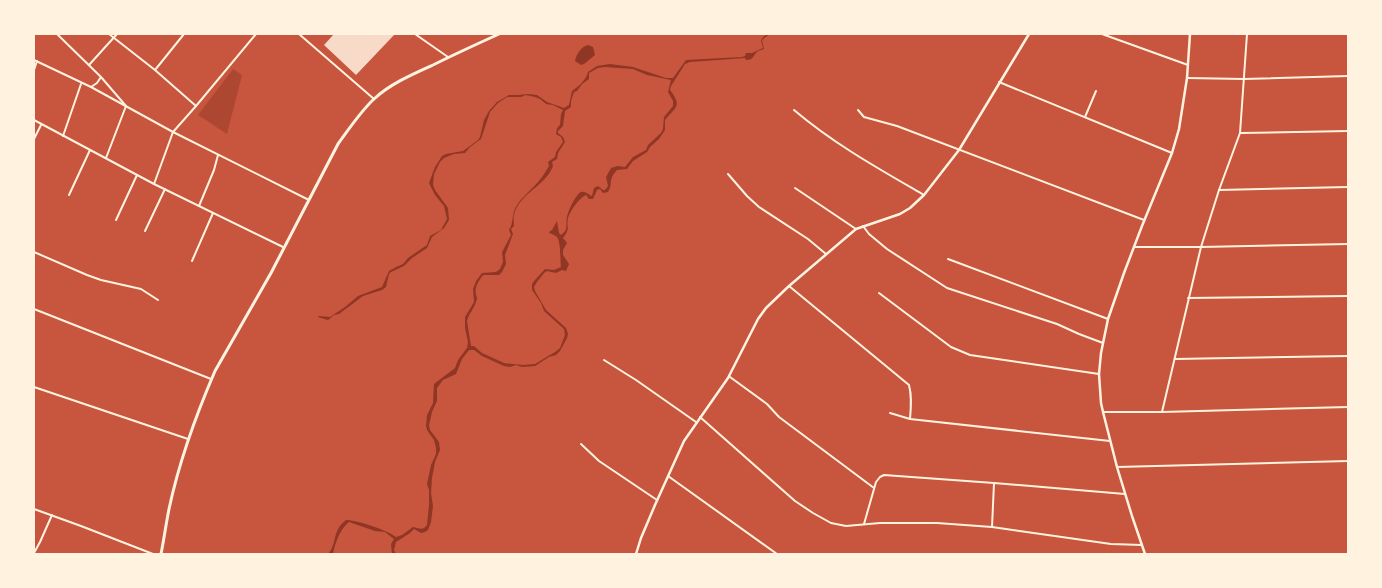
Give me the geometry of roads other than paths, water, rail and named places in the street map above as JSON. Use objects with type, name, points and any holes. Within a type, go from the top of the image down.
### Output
[{"type":"main road","points":[[161,554],[174,489],[212,379],[284,248],[338,144],[350,126],[374,99],[389,88],[417,72],[499,34]]},
{"type":"street","points":[[58,34],[101,77],[126,106]]},
{"type":"street","points":[[109,34],[156,70],[196,106]]},
{"type":"street","points":[[89,65],[117,34]]},
{"type":"street","points":[[156,70],[184,34]]},
{"type":"street","points":[[154,184],[172,132],[256,34]]},
{"type":"street","points":[[299,34],[374,99]]},
{"type":"street","points":[[415,34],[449,58]]},
{"type":"street","points":[[636,554],[657,500],[684,441],[729,376],[758,319],[766,308],[856,229],[900,214],[910,208],[924,195],[959,150],[1029,34]]},
{"type":"street","points":[[1102,34],[1188,65]]},
{"type":"street","points":[[1145,554],[1110,441],[1101,403],[1099,374],[1108,319],[1144,220],[1172,153],[1179,129],[1188,78],[1190,34]]},
{"type":"street","points":[[1162,412],[1201,247],[1240,132],[1247,34]]},
{"type":"street","points":[[34,60],[91,87],[172,132],[309,200]]},
{"type":"street","points":[[34,70],[37,61]]},
{"type":"street","points":[[1188,78],[1244,79],[1348,76]]},
{"type":"street","points":[[91,87],[101,77]]},
{"type":"street","points":[[999,82],[1172,153]]},
{"type":"street","points":[[63,136],[82,83]]},
{"type":"street","points":[[1084,117],[1096,92]]},
{"type":"street","points":[[106,159],[126,106]]},
{"type":"street","points":[[794,110],[814,127],[849,151],[924,195]]},
{"type":"street","points":[[858,110],[864,117],[897,126],[1144,220]]},
{"type":"street","points":[[34,120],[154,184],[284,248]]},
{"type":"street","points":[[34,139],[41,125]]},
{"type":"street","points":[[1240,132],[1348,130]]},
{"type":"street","points":[[69,195],[90,150]]},
{"type":"street","points":[[200,206],[218,155]]},
{"type":"street","points":[[728,174],[758,207],[808,239],[826,254]]},
{"type":"street","points":[[116,220],[137,175]]},
{"type":"street","points":[[1219,190],[1348,187]]},
{"type":"street","points":[[795,188],[856,229]]},
{"type":"street","points":[[145,231],[165,189]]},
{"type":"street","points":[[192,261],[213,213]]},
{"type":"street","points":[[863,226],[869,234],[887,249],[946,288],[1057,324],[1103,343]]},
{"type":"street","points":[[1134,247],[1348,244]]},
{"type":"street","points":[[34,252],[102,280],[140,289],[158,300]]},
{"type":"street","points":[[948,260],[1108,319]]},
{"type":"street","points":[[789,286],[909,385],[912,405],[910,418]]},
{"type":"street","points":[[880,293],[951,347],[970,355],[1099,374]]},
{"type":"street","points":[[1188,298],[1348,296]]},
{"type":"street","points":[[34,309],[212,379]]},
{"type":"street","points":[[1175,358],[1348,356]]},
{"type":"street","points":[[604,360],[696,422]]},
{"type":"street","points":[[729,376],[766,404],[779,418],[874,488]]},
{"type":"street","points":[[34,387],[190,439]]},
{"type":"street","points":[[1103,412],[1348,407]]},
{"type":"street","points":[[890,413],[910,418],[1110,441]]},
{"type":"street","points":[[700,417],[795,501],[831,523],[846,526],[880,523],[992,526],[1111,544],[1142,546]]},
{"type":"street","points":[[581,444],[599,461],[657,500]]},
{"type":"street","points":[[1117,467],[1348,461]]},
{"type":"street","points":[[864,525],[876,482],[880,477],[888,474],[1125,494]]},
{"type":"street","points":[[668,476],[778,554]]},
{"type":"street","points":[[992,526],[994,483]]},
{"type":"street","points":[[34,509],[152,554]]},
{"type":"street","points":[[34,553],[52,515]]}]
